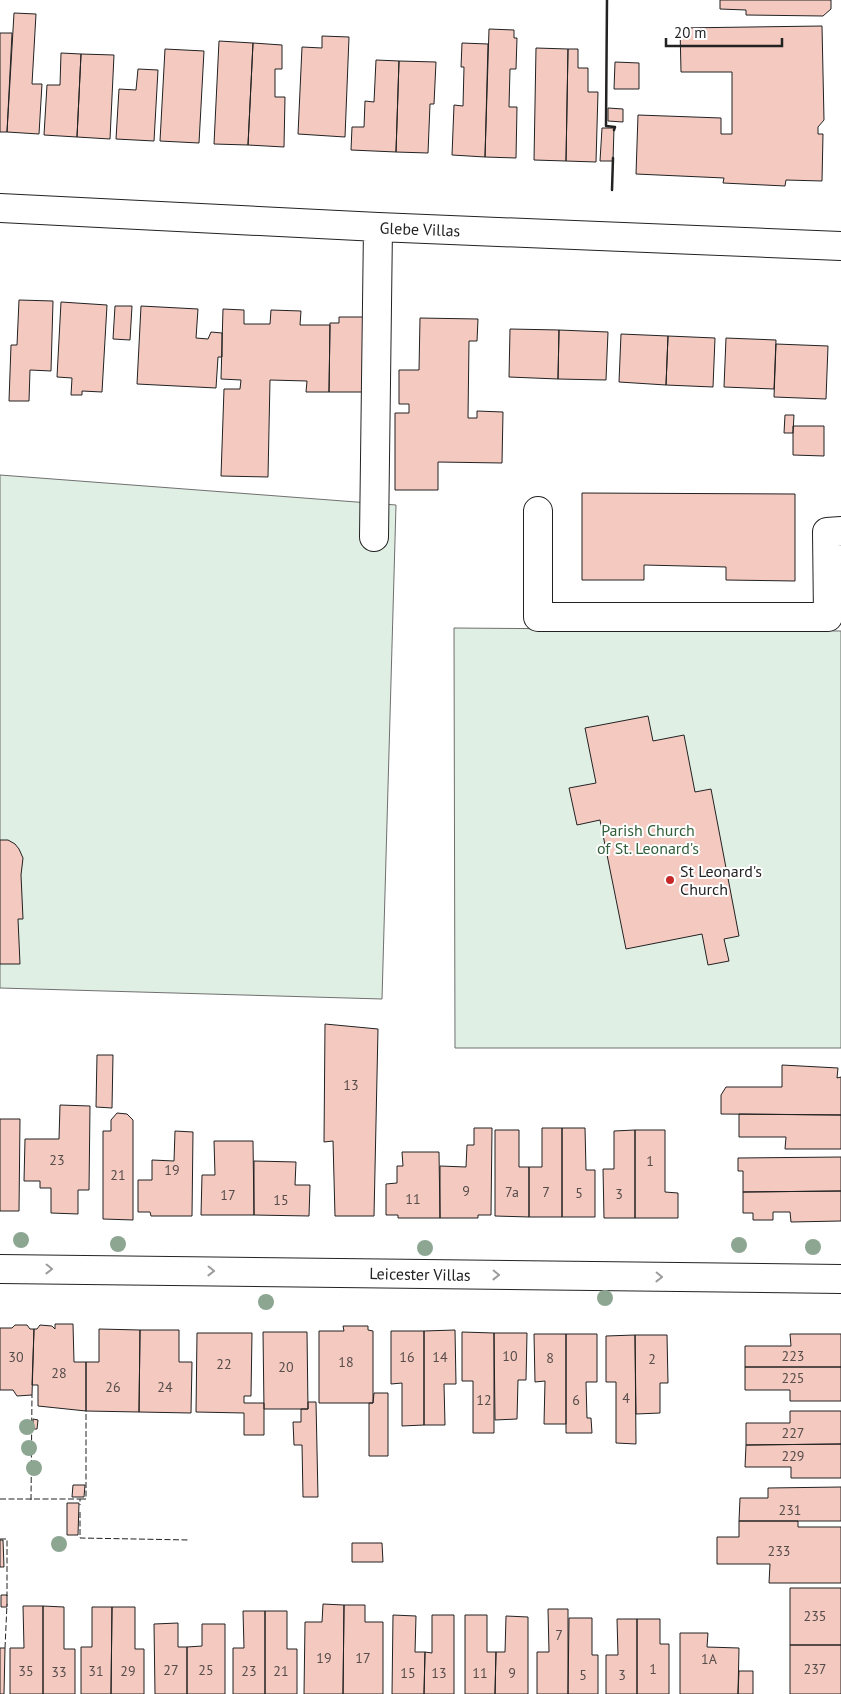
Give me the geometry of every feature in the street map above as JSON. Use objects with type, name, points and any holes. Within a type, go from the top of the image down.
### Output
[{"type":"street","name":"Glebe Villas","points":[[0,208],[378,227],[841,246]]},
{"type":"street","points":[[374,537],[378,227]]},
{"type":"street","points":[[538,511],[538,617],[828,617],[827,532],[841,531]]},
{"type":"street","name":"Leicester Villas","points":[[0,1269],[841,1279]]},
{"type":"green space","points":[[0,475],[396,505],[382,999],[0,988]]},
{"type":"green space","name":"Parish Church of St. Leonard's","points":[[454,628],[841,631],[841,1048],[455,1048]]},
{"type":"building","points":[[720,0],[831,0],[831,9],[823,16],[746,15],[746,10],[720,9]]},
{"type":"building","points":[[14,13],[36,14],[32,84],[42,84],[39,134],[7,132]]},
{"type":"building","points":[[822,26],[824,120],[818,127],[818,134],[823,134],[822,181],[786,180],[785,186],[723,183],[724,178],[636,174],[638,115],[721,118],[721,134],[732,134],[732,72],[681,72],[680,28]]},
{"type":"building","points":[[489,29],[514,30],[514,38],[517,38],[516,69],[510,69],[509,107],[517,107],[516,158],[485,157]]},
{"type":"building","points":[[0,33],[12,33],[7,132],[0,132]]},
{"type":"building","points":[[322,36],[349,37],[345,137],[298,134],[302,47],[322,48]]},
{"type":"building","points":[[219,41],[253,43],[248,145],[214,144]]},
{"type":"building","points":[[253,43],[282,45],[282,69],[275,69],[275,97],[285,97],[284,147],[248,145]]},
{"type":"building","points":[[462,43],[488,44],[485,157],[452,155],[454,105],[463,106],[464,67],[461,67]]},
{"type":"building","points":[[536,48],[568,49],[566,161],[534,160]]},
{"type":"building","points":[[165,49],[204,51],[199,143],[160,141]]},
{"type":"building","points":[[568,49],[578,49],[578,68],[588,68],[588,92],[598,92],[596,162],[566,161]]},
{"type":"building","points":[[61,53],[81,54],[77,137],[44,135],[47,85],[60,85]]},
{"type":"building","points":[[81,54],[114,55],[110,139],[77,137]]},
{"type":"building","points":[[376,60],[399,61],[396,152],[351,150],[352,127],[364,127],[365,101],[374,102]]},
{"type":"building","points":[[399,61],[436,62],[434,104],[430,104],[428,153],[396,152]]},
{"type":"building","points":[[615,62],[639,63],[639,89],[614,89]]},
{"type":"building","points":[[138,69],[158,70],[154,141],[116,139],[119,89],[136,90]]},
{"type":"building","points":[[608,108],[623,109],[623,122],[608,121]]},
{"type":"building","points":[[602,128],[614,128],[613,161],[600,161]]},
{"type":"building","points":[[19,300],[53,301],[51,371],[30,370],[29,401],[9,401],[11,345],[17,345]]},
{"type":"building","points":[[61,302],[107,305],[102,392],[82,391],[82,395],[71,395],[72,378],[57,377]]},
{"type":"building","points":[[115,306],[132,306],[130,340],[113,339]]},
{"type":"building","points":[[141,306],[198,309],[196,338],[208,339],[211,332],[222,333],[222,357],[218,357],[216,388],[137,384]]},
{"type":"building","points":[[223,309],[244,310],[244,324],[270,324],[271,310],[301,311],[300,325],[330,325],[329,392],[306,392],[307,381],[270,380],[268,477],[221,476],[224,389],[240,389],[241,380],[221,379]]},
{"type":"building","points":[[339,317],[373,317],[373,392],[329,392],[330,323],[339,323]]},
{"type":"building","points":[[420,318],[478,319],[477,341],[469,341],[468,418],[477,418],[477,411],[503,412],[502,463],[438,462],[438,490],[395,490],[395,413],[409,413],[409,404],[399,404],[399,370],[419,370]]},
{"type":"building","points":[[510,329],[559,330],[558,379],[509,377]]},
{"type":"building","points":[[559,330],[608,332],[606,380],[558,379]]},
{"type":"building","points":[[621,334],[668,336],[666,385],[619,382]]},
{"type":"building","points":[[668,336],[715,338],[713,387],[666,385]]},
{"type":"building","points":[[726,338],[776,340],[774,389],[724,387]]},
{"type":"building","points":[[776,344],[828,346],[826,399],[774,397]]},
{"type":"building","points":[[785,415],[794,415],[793,433],[784,433]]},
{"type":"building","points":[[793,426],[824,426],[824,456],[793,455]]},
{"type":"building","points":[[582,493],[795,494],[795,581],[726,580],[726,567],[644,565],[644,580],[582,580]]},
{"type":"building","name":"St Leonard's Church","points":[[648,716],[653,741],[684,735],[695,792],[711,789],[739,936],[724,939],[729,961],[708,965],[702,934],[626,949],[600,820],[577,825],[569,788],[596,783],[585,728]]},
{"type":"building","points":[[0,840],[8,840],[15,844],[23,858],[21,875],[23,919],[18,919],[20,964],[0,964]]},
{"type":"building","points":[[325,1024],[378,1029],[374,1216],[335,1216],[333,1141],[324,1142]]},
{"type":"building","points":[[97,1055],[113,1055],[112,1108],[96,1107]]},
{"type":"building","points":[[782,1065],[838,1068],[837,1078],[841,1077],[841,1115],[721,1114],[721,1095],[726,1087],[782,1087]]},
{"type":"building","points":[[60,1105],[90,1106],[89,1190],[78,1190],[78,1214],[51,1213],[51,1188],[40,1188],[40,1181],[24,1181],[25,1139],[59,1139]]},
{"type":"building","points":[[117,1113],[127,1114],[133,1120],[133,1220],[103,1219],[103,1131],[111,1131],[111,1120]]},
{"type":"building","points":[[739,1114],[841,1115],[841,1149],[785,1149],[786,1137],[739,1137]]},
{"type":"building","points":[[0,1119],[20,1119],[19,1211],[0,1211]]},
{"type":"building","points":[[474,1128],[492,1128],[491,1215],[478,1215],[478,1218],[440,1218],[440,1166],[466,1167],[467,1145],[474,1145]]},
{"type":"building","points":[[542,1128],[562,1128],[562,1217],[529,1217],[529,1167],[542,1167]]},
{"type":"building","points":[[562,1128],[585,1128],[586,1170],[595,1170],[595,1217],[562,1217]]},
{"type":"building","points":[[495,1130],[519,1130],[519,1167],[529,1167],[529,1217],[495,1216]]},
{"type":"building","points":[[635,1130],[665,1130],[665,1192],[678,1193],[678,1218],[635,1218]]},
{"type":"building","points":[[635,1130],[635,1218],[604,1218],[603,1169],[614,1169],[614,1131]]},
{"type":"building","points":[[175,1131],[193,1132],[192,1216],[151,1216],[150,1212],[138,1212],[138,1180],[152,1180],[152,1160],[174,1161]]},
{"type":"building","points":[[214,1141],[253,1141],[254,1215],[201,1215],[202,1175],[215,1175]]},
{"type":"building","points":[[402,1152],[439,1152],[440,1218],[398,1218],[398,1215],[386,1215],[386,1184],[397,1183],[397,1166],[403,1166]]},
{"type":"building","points":[[841,1157],[841,1191],[743,1192],[743,1171],[738,1171],[738,1158]]},
{"type":"building","points":[[254,1161],[296,1162],[295,1185],[310,1185],[309,1216],[254,1215]]},
{"type":"building","points":[[841,1191],[841,1221],[791,1222],[790,1212],[773,1212],[773,1220],[753,1220],[753,1213],[743,1213],[743,1192]]},
{"type":"building","points":[[55,1324],[73,1324],[74,1362],[86,1362],[86,1411],[38,1406],[38,1385],[32,1385],[34,1329],[37,1329],[40,1325],[52,1326],[55,1329]]},
{"type":"building","points":[[15,1325],[27,1325],[30,1329],[34,1329],[32,1395],[17,1396],[13,1390],[0,1390],[0,1328],[12,1328]]},
{"type":"building","points":[[343,1326],[368,1326],[368,1330],[373,1331],[373,1403],[319,1403],[319,1331],[344,1331]]},
{"type":"building","points":[[99,1329],[140,1330],[139,1412],[86,1411],[86,1362],[99,1362]]},
{"type":"building","points":[[140,1330],[179,1330],[179,1362],[192,1362],[191,1413],[139,1412]]},
{"type":"building","points":[[455,1330],[456,1384],[444,1384],[445,1425],[424,1425],[424,1331]]},
{"type":"building","points":[[391,1331],[424,1331],[424,1425],[402,1426],[402,1383],[391,1384]]},
{"type":"building","points":[[263,1332],[307,1332],[308,1409],[264,1409]]},
{"type":"building","points":[[462,1332],[494,1333],[494,1433],[473,1433],[473,1381],[462,1381]]},
{"type":"building","points":[[197,1333],[252,1333],[251,1396],[244,1396],[244,1403],[264,1403],[264,1435],[244,1435],[244,1413],[196,1412]]},
{"type":"building","points":[[494,1333],[527,1333],[526,1380],[518,1380],[517,1419],[495,1420]]},
{"type":"building","points":[[534,1334],[566,1334],[566,1424],[544,1424],[545,1381],[535,1382]]},
{"type":"building","points":[[566,1334],[597,1334],[597,1382],[586,1382],[587,1418],[591,1418],[592,1433],[566,1433]]},
{"type":"building","points":[[790,1334],[841,1334],[841,1367],[745,1367],[745,1346],[791,1346]]},
{"type":"building","points":[[635,1335],[667,1335],[668,1383],[660,1383],[660,1413],[636,1414]]},
{"type":"building","points":[[635,1335],[636,1444],[616,1443],[616,1382],[606,1382],[606,1336]]},
{"type":"building","points":[[745,1367],[841,1367],[841,1401],[790,1401],[790,1390],[745,1390]]},
{"type":"building","points":[[374,1393],[388,1393],[388,1456],[369,1456],[369,1403],[373,1403]]},
{"type":"building","points":[[308,1402],[316,1402],[318,1497],[303,1497],[302,1445],[294,1445],[293,1422],[301,1422],[301,1409],[308,1409]]},
{"type":"building","points":[[790,1411],[841,1411],[841,1444],[746,1445],[746,1423],[790,1423]]},
{"type":"building","points":[[33,1419],[38,1420],[37,1429],[33,1429]]},
{"type":"building","points":[[841,1444],[841,1478],[791,1478],[791,1467],[745,1467],[746,1445]]},
{"type":"building","points":[[73,1485],[85,1485],[84,1497],[72,1497]]},
{"type":"building","points":[[841,1487],[841,1521],[739,1521],[740,1498],[768,1498],[768,1488]]},
{"type":"building","points":[[67,1503],[79,1503],[78,1535],[67,1535]]},
{"type":"building","points":[[739,1521],[798,1521],[798,1527],[841,1527],[841,1583],[769,1583],[770,1564],[717,1564],[717,1537],[739,1537]]},
{"type":"building","points":[[0,1540],[3,1540],[4,1567],[0,1567]]},
{"type":"building","points":[[352,1543],[382,1543],[383,1562],[352,1562]]},
{"type":"building","points":[[790,1588],[841,1588],[841,1645],[790,1645]]},
{"type":"building","points":[[1,1595],[7,1595],[7,1607],[1,1607]]},
{"type":"building","points":[[323,1604],[344,1605],[343,1694],[304,1694],[305,1622],[322,1622]]},
{"type":"building","points":[[344,1605],[365,1605],[365,1622],[383,1622],[383,1694],[343,1694]]},
{"type":"building","points":[[23,1606],[43,1606],[43,1694],[10,1694],[10,1648],[24,1648]]},
{"type":"building","points":[[43,1606],[64,1607],[64,1649],[75,1649],[75,1694],[43,1694]]},
{"type":"building","points":[[92,1607],[112,1607],[111,1694],[81,1694],[81,1647],[92,1647]]},
{"type":"building","points":[[112,1607],[135,1607],[135,1649],[144,1649],[144,1694],[111,1694]]},
{"type":"building","points":[[548,1609],[568,1609],[568,1694],[537,1694],[537,1652],[549,1652]]},
{"type":"building","points":[[243,1611],[265,1611],[265,1694],[233,1694],[233,1648],[244,1648]]},
{"type":"building","points":[[265,1611],[287,1611],[287,1649],[297,1649],[297,1694],[265,1694]]},
{"type":"building","points":[[393,1615],[416,1616],[415,1652],[425,1652],[424,1694],[392,1694]]},
{"type":"building","points":[[432,1615],[454,1615],[454,1694],[424,1694],[425,1652],[432,1653]]},
{"type":"building","points":[[465,1615],[487,1615],[487,1652],[496,1652],[495,1694],[465,1694]]},
{"type":"building","points":[[506,1616],[528,1617],[528,1694],[495,1694],[496,1652],[505,1652]]},
{"type":"building","points":[[569,1618],[592,1618],[592,1655],[598,1655],[598,1694],[568,1694]]},
{"type":"building","points":[[617,1619],[637,1619],[637,1694],[606,1694],[606,1655],[618,1655]]},
{"type":"building","points":[[637,1619],[660,1619],[660,1644],[669,1644],[669,1694],[637,1694]]},
{"type":"building","points":[[178,1623],[178,1647],[187,1647],[187,1694],[155,1694],[154,1624]]},
{"type":"building","points":[[202,1624],[225,1624],[225,1694],[187,1694],[187,1647],[202,1646]]},
{"type":"building","points":[[680,1633],[708,1633],[707,1647],[739,1648],[738,1694],[680,1694]]},
{"type":"building","points":[[790,1645],[841,1645],[841,1694],[790,1694]]},
{"type":"building","points":[[0,1648],[5,1648],[4,1694],[0,1694]]},
{"type":"building","points":[[739,1671],[753,1671],[753,1694],[738,1694]]},
{"type":"fence","points":[[31,1500],[32,1395]]},
{"type":"fence","points":[[80,1499],[86,1499],[86,1411]]},
{"type":"fence","points":[[0,1499],[80,1499],[80,1505]]},
{"type":"fence","points":[[80,1512],[80,1538],[190,1540]]},
{"type":"fence","points":[[0,1539],[7,1539],[7,1596]]},
{"type":"fence","points":[[5,1648],[7,1604]]},
{"type":"wall","points":[[607,0],[606,126],[615,127],[614,130]]},
{"type":"wall","points":[[612,190],[613,158]]},
{"type":"place","name":"St Leonard's Church","points":[[670,880]]}]
